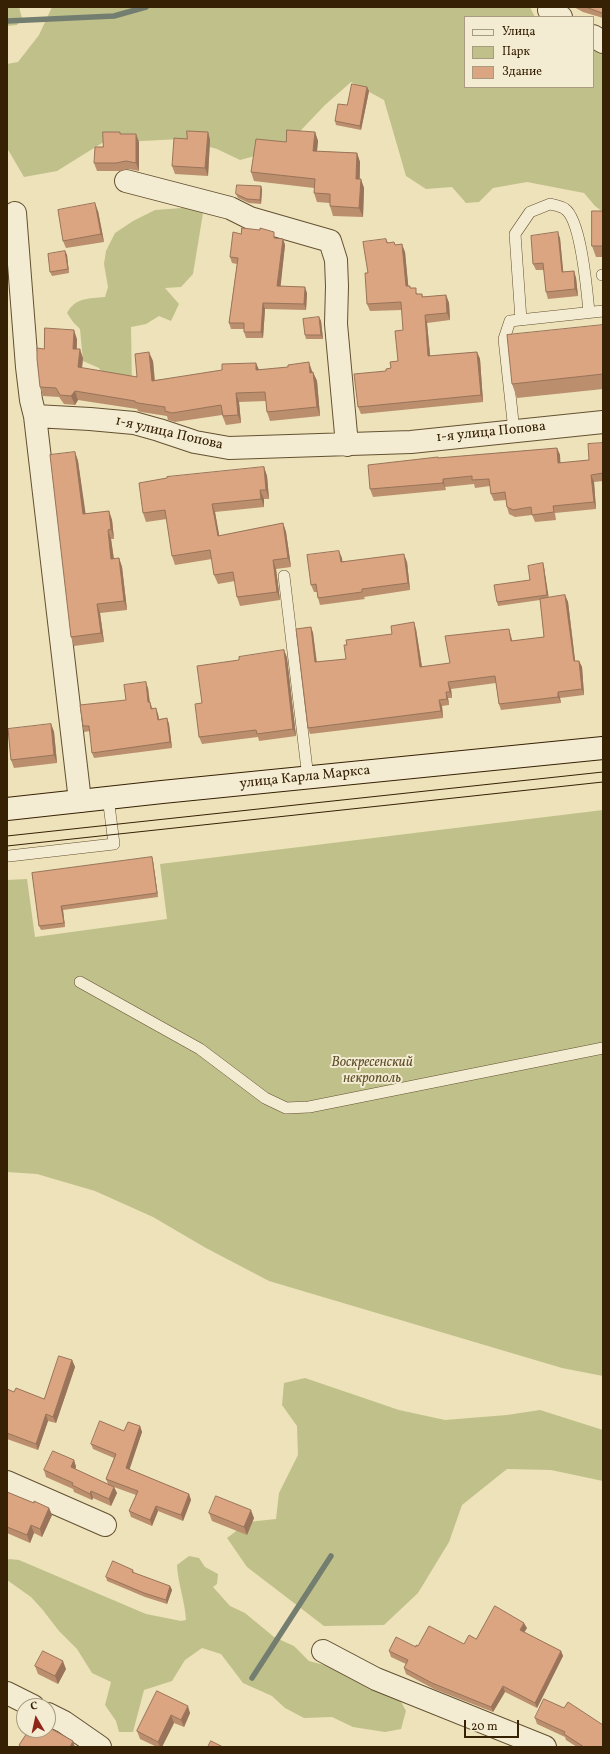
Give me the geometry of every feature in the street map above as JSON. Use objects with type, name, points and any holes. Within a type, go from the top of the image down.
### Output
[{"type":"street","points":[[594,37],[603,42]]},
{"type":"street","points":[[126,181],[230,208],[250,218],[330,241],[336,260],[338,286],[336,324],[347,445]]},
{"type":"street","points":[[15,213],[27,368],[31,400],[35,416],[80,801]]},
{"type":"street","name":"1-я улица Попова","points":[[35,416],[134,423],[195,442],[229,448],[411,442],[603,422]]},
{"type":"street","name":"улица Карла Маркса","points":[[7,809],[108,797],[603,748]]},
{"type":"street","points":[[7,1482],[105,1525]]},
{"type":"street","points":[[324,1651],[376,1678],[545,1747]]},
{"type":"street","points":[[7,1693],[17,1698]]},
{"type":"street","points":[[56,1718],[100,1747]]},
{"type":"lane","points":[[521,320],[515,234],[530,212],[550,204],[565,209],[574,222],[582,259],[589,312]]},
{"type":"lane","points":[[514,431],[504,339],[510,321],[603,311]]},
{"type":"lane","points":[[284,576],[308,778]]},
{"type":"lane","points":[[9,856],[114,844],[108,797]]},
{"type":"lane","points":[[80,982],[200,1048],[265,1098],[286,1108],[309,1107],[603,1048]]},
{"type":"green space","points":[[7,7],[19,7],[22,18],[17,25],[7,26]]},
{"type":"green space","points":[[52,7],[530,7],[534,16],[464,16],[464,88],[594,88],[594,35],[603,39],[603,212],[595,206],[584,193],[527,182],[493,188],[479,202],[466,203],[452,187],[426,189],[406,176],[384,100],[351,82],[325,105],[284,148],[240,160],[217,149],[181,139],[102,143],[57,171],[24,177],[7,148],[7,64],[18,62],[39,35]]},
{"type":"green space","points":[[196,207],[203,213],[193,274],[181,287],[165,288],[179,304],[171,321],[159,316],[146,324],[131,327],[132,388],[110,387],[99,368],[83,361],[80,329],[67,313],[78,301],[105,297],[108,287],[104,264],[106,251],[115,233],[133,221],[155,210]]},
{"type":"green space","name":"Воскресенский некрополь","points":[[603,810],[603,1376],[562,1368],[269,1281],[206,1248],[153,1217],[95,1191],[37,1174],[7,1172],[7,880],[27,879],[35,937],[167,919],[160,864]]},
{"type":"green space","points":[[305,1378],[399,1410],[445,1420],[507,1415],[540,1410],[603,1430],[603,1481],[551,1470],[507,1469],[462,1505],[449,1542],[418,1593],[384,1625],[324,1626],[247,1567],[227,1538],[248,1522],[276,1519],[279,1493],[298,1455],[297,1426],[282,1405],[284,1383]]},
{"type":"green space","points":[[189,1556],[199,1558],[205,1567],[218,1574],[217,1584],[213,1587],[230,1606],[245,1613],[274,1637],[294,1646],[309,1661],[361,1675],[399,1698],[406,1711],[401,1729],[385,1732],[353,1727],[332,1717],[304,1718],[285,1708],[272,1696],[243,1683],[221,1654],[202,1648],[185,1660],[172,1681],[144,1690],[133,1732],[119,1732],[116,1721],[105,1705],[111,1682],[92,1673],[77,1649],[59,1631],[42,1609],[31,1597],[7,1580],[7,1561],[9,1559],[19,1560],[146,1614],[181,1621],[186,1620],[177,1565]]},
{"type":"building","points":[[586,7],[603,7],[603,13]]},
{"type":"building","points":[[352,84],[367,87],[360,126],[335,121],[338,104],[347,105]]},
{"type":"building","points":[[287,130],[315,132],[313,151],[357,153],[356,179],[361,179],[359,208],[330,206],[330,194],[314,193],[315,179],[251,172],[256,139],[286,142]]},
{"type":"building","points":[[187,131],[208,132],[205,168],[172,166],[174,138],[187,139]]},
{"type":"building","points":[[103,132],[136,134],[136,163],[126,161],[116,163],[94,163],[95,147],[103,147]]},
{"type":"building","points":[[237,185],[261,186],[260,200],[247,199],[236,194]]},
{"type":"building","points":[[95,203],[101,234],[63,241],[58,210]]},
{"type":"building","points":[[592,211],[603,211],[603,246],[592,246]]},
{"type":"building","points":[[242,228],[260,230],[260,228],[274,232],[274,238],[283,239],[277,286],[305,287],[304,304],[263,303],[261,332],[244,332],[244,323],[229,323],[238,258],[230,257],[233,232],[241,234]]},
{"type":"building","points":[[558,232],[562,272],[574,271],[575,289],[546,292],[543,263],[533,264],[531,236]]},
{"type":"building","points":[[386,239],[387,243],[394,242],[395,245],[402,244],[406,286],[416,288],[416,294],[422,294],[422,297],[446,295],[447,313],[425,315],[428,356],[477,352],[481,395],[358,407],[354,374],[386,371],[386,369],[391,368],[390,362],[398,361],[395,331],[403,330],[401,302],[367,304],[365,273],[368,273],[363,242]]},
{"type":"building","points":[[65,251],[68,269],[50,272],[48,254]]},
{"type":"building","points":[[319,317],[321,335],[305,335],[303,319]]},
{"type":"building","points":[[603,325],[603,374],[512,384],[507,335]]},
{"type":"building","points":[[45,328],[74,330],[73,349],[80,349],[78,367],[137,377],[135,354],[149,352],[152,381],[222,370],[222,364],[256,363],[256,370],[288,367],[288,365],[309,362],[310,373],[313,372],[317,407],[267,412],[265,392],[236,393],[238,415],[223,416],[221,405],[172,413],[165,411],[165,407],[75,391],[71,396],[60,395],[56,388],[40,387],[37,348],[44,349]]},
{"type":"building","points":[[603,443],[603,473],[591,475],[594,502],[553,506],[554,512],[532,515],[531,507],[513,510],[507,507],[505,492],[491,494],[489,479],[472,480],[472,476],[443,479],[443,483],[370,489],[368,465],[438,457],[557,448],[558,463],[589,460],[588,444]]},
{"type":"building","points":[[75,452],[83,514],[109,511],[111,529],[108,530],[111,559],[119,558],[124,601],[97,604],[101,633],[71,637],[50,455]]},
{"type":"building","points":[[264,467],[266,490],[260,490],[261,499],[212,504],[218,536],[283,523],[288,558],[273,560],[277,592],[237,597],[233,572],[214,575],[210,550],[172,556],[165,510],[143,513],[139,483],[167,477]]},
{"type":"building","points":[[339,551],[341,562],[404,554],[408,583],[362,589],[362,592],[318,598],[316,584],[311,585],[307,555]]},
{"type":"building","points":[[543,563],[547,595],[497,602],[494,585],[530,580],[528,566]]},
{"type":"building","points":[[565,595],[574,661],[579,661],[582,689],[558,692],[558,697],[499,704],[495,676],[448,682],[450,692],[446,692],[447,699],[439,700],[441,711],[308,728],[296,629],[311,627],[315,662],[346,659],[344,645],[347,645],[346,640],[392,634],[391,626],[414,622],[420,667],[450,663],[445,636],[509,629],[511,641],[544,637],[540,599]]},
{"type":"building","points":[[284,650],[293,729],[257,734],[256,730],[199,737],[195,704],[202,703],[197,666],[239,660],[239,657]]},
{"type":"building","points":[[146,682],[148,702],[150,702],[151,709],[156,708],[158,720],[167,718],[170,742],[92,753],[89,726],[83,726],[80,705],[126,700],[124,685]]},
{"type":"building","points":[[51,724],[54,755],[11,760],[8,729]]},
{"type":"building","points":[[152,857],[157,893],[61,906],[64,923],[39,926],[32,873]]},
{"type":"building","points":[[59,1356],[72,1360],[53,1417],[46,1414],[36,1444],[7,1433],[7,1389],[14,1392],[16,1388],[44,1399]]},
{"type":"building","points":[[100,1421],[124,1431],[128,1422],[140,1426],[126,1468],[189,1494],[181,1515],[156,1506],[150,1520],[129,1511],[138,1491],[106,1479],[116,1454],[91,1444]]},
{"type":"building","points":[[53,1451],[74,1460],[71,1467],[114,1487],[109,1499],[91,1491],[90,1494],[72,1485],[73,1483],[44,1470]]},
{"type":"building","points":[[7,1492],[34,1503],[34,1501],[49,1508],[40,1529],[31,1525],[27,1535],[7,1527]]},
{"type":"building","points":[[216,1496],[251,1510],[244,1527],[209,1513]]},
{"type":"building","points":[[113,1561],[133,1570],[132,1572],[170,1586],[166,1600],[144,1593],[106,1577]]},
{"type":"building","points":[[495,1606],[524,1623],[520,1630],[561,1651],[535,1703],[503,1686],[491,1707],[432,1683],[404,1668],[408,1660],[389,1651],[396,1637],[416,1647],[416,1645],[418,1646],[429,1626],[464,1644],[469,1635],[476,1639]]},
{"type":"building","points":[[43,1651],[63,1661],[55,1676],[35,1666]]},
{"type":"building","points":[[157,1691],[188,1706],[181,1720],[171,1715],[158,1742],[137,1731]]},
{"type":"building","points":[[544,1699],[564,1708],[568,1702],[603,1725],[603,1747],[584,1747],[564,1734],[565,1732],[535,1718]]},
{"type":"building","points":[[56,1731],[73,1741],[70,1747],[22,1747],[19,1745],[24,1738],[56,1738]]},
{"type":"building","points":[[211,1741],[223,1747],[208,1747]]},
{"type":"waterway","points":[[7,21],[114,16],[146,7]]},
{"type":"waterway","points":[[252,1678],[331,1556]]},
{"type":"tram line","points":[[7,836],[603,772]]},
{"type":"tram line","points":[[7,846],[603,782]]}]
